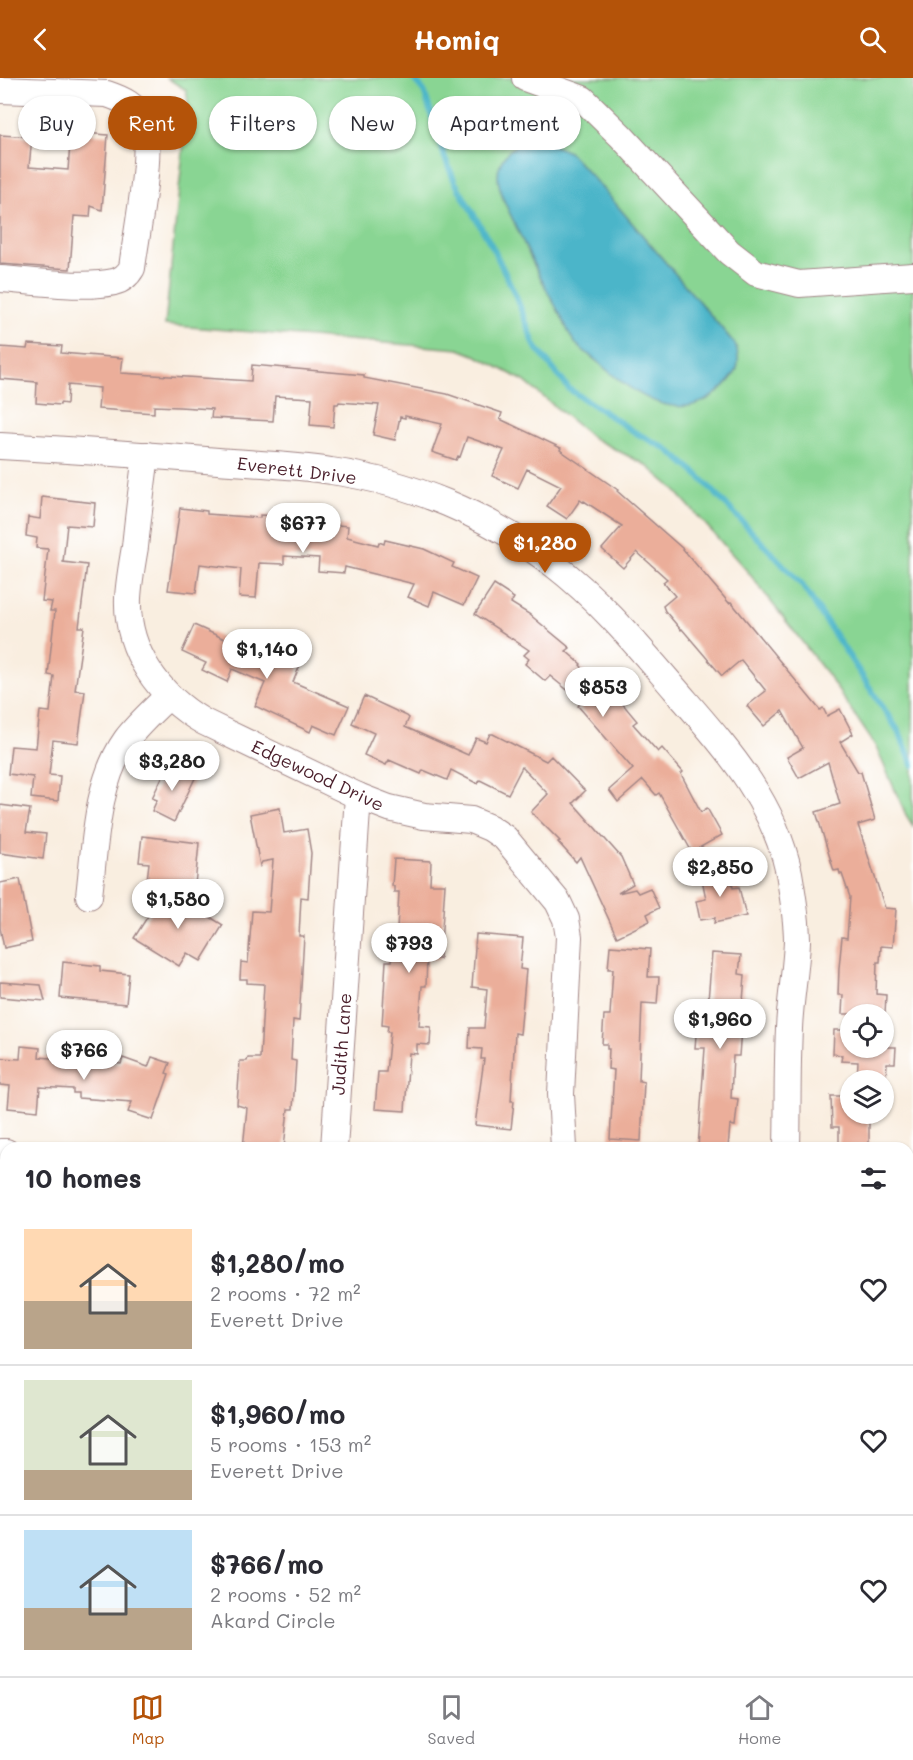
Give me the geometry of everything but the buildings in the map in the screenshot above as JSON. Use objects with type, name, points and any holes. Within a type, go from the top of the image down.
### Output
[{"type":"street","points":[[525,78],[583,99],[621,135],[729,252],[756,273],[799,284],[913,276]]},
{"type":"street","points":[[0,90],[107,94],[133,106],[142,119],[146,136],[145,171],[132,268],[128,275],[116,281],[98,284],[0,279]]},
{"type":"street","name":"Everett Drive","points":[[0,446],[146,455],[330,471],[380,481],[429,496],[473,515],[513,537],[545,559],[588,594],[626,632],[738,763],[760,797],[777,834],[795,906],[796,942],[789,1027],[787,1142]]},
{"type":"street","name":"Edgewood Drive","points":[[146,455],[128,599],[130,625],[137,649],[149,672],[168,696],[187,712],[204,722],[358,796],[389,808],[424,816],[471,820],[490,828],[505,838],[558,902],[566,919],[569,937],[561,1094],[564,1142]]},
{"type":"street","points":[[89,896],[103,791],[112,764],[126,740],[168,696]]},
{"type":"street","name":"Judith Lane","points":[[334,1142],[358,796]]},
{"type":"green space","points":[[167,78],[913,78],[913,826],[875,745],[827,674],[748,572],[673,488],[646,465],[593,438],[524,381],[459,349],[165,325],[183,150],[197,150],[197,96],[187,96],[186,90]],"holes":[[[501,192],[590,355],[575,342],[536,269]]]},
{"type":"water","points":[[564,150],[569,152],[604,190],[735,344],[738,365],[734,375],[719,391],[703,401],[688,406],[672,406],[656,402],[626,385],[575,343],[506,206],[498,177],[501,163],[509,151]]},
{"type":"waterway","points":[[413,78],[424,91],[455,182],[493,248],[515,294],[535,346],[569,389],[636,433],[667,449],[698,475],[802,585],[899,732],[913,765]]}]
